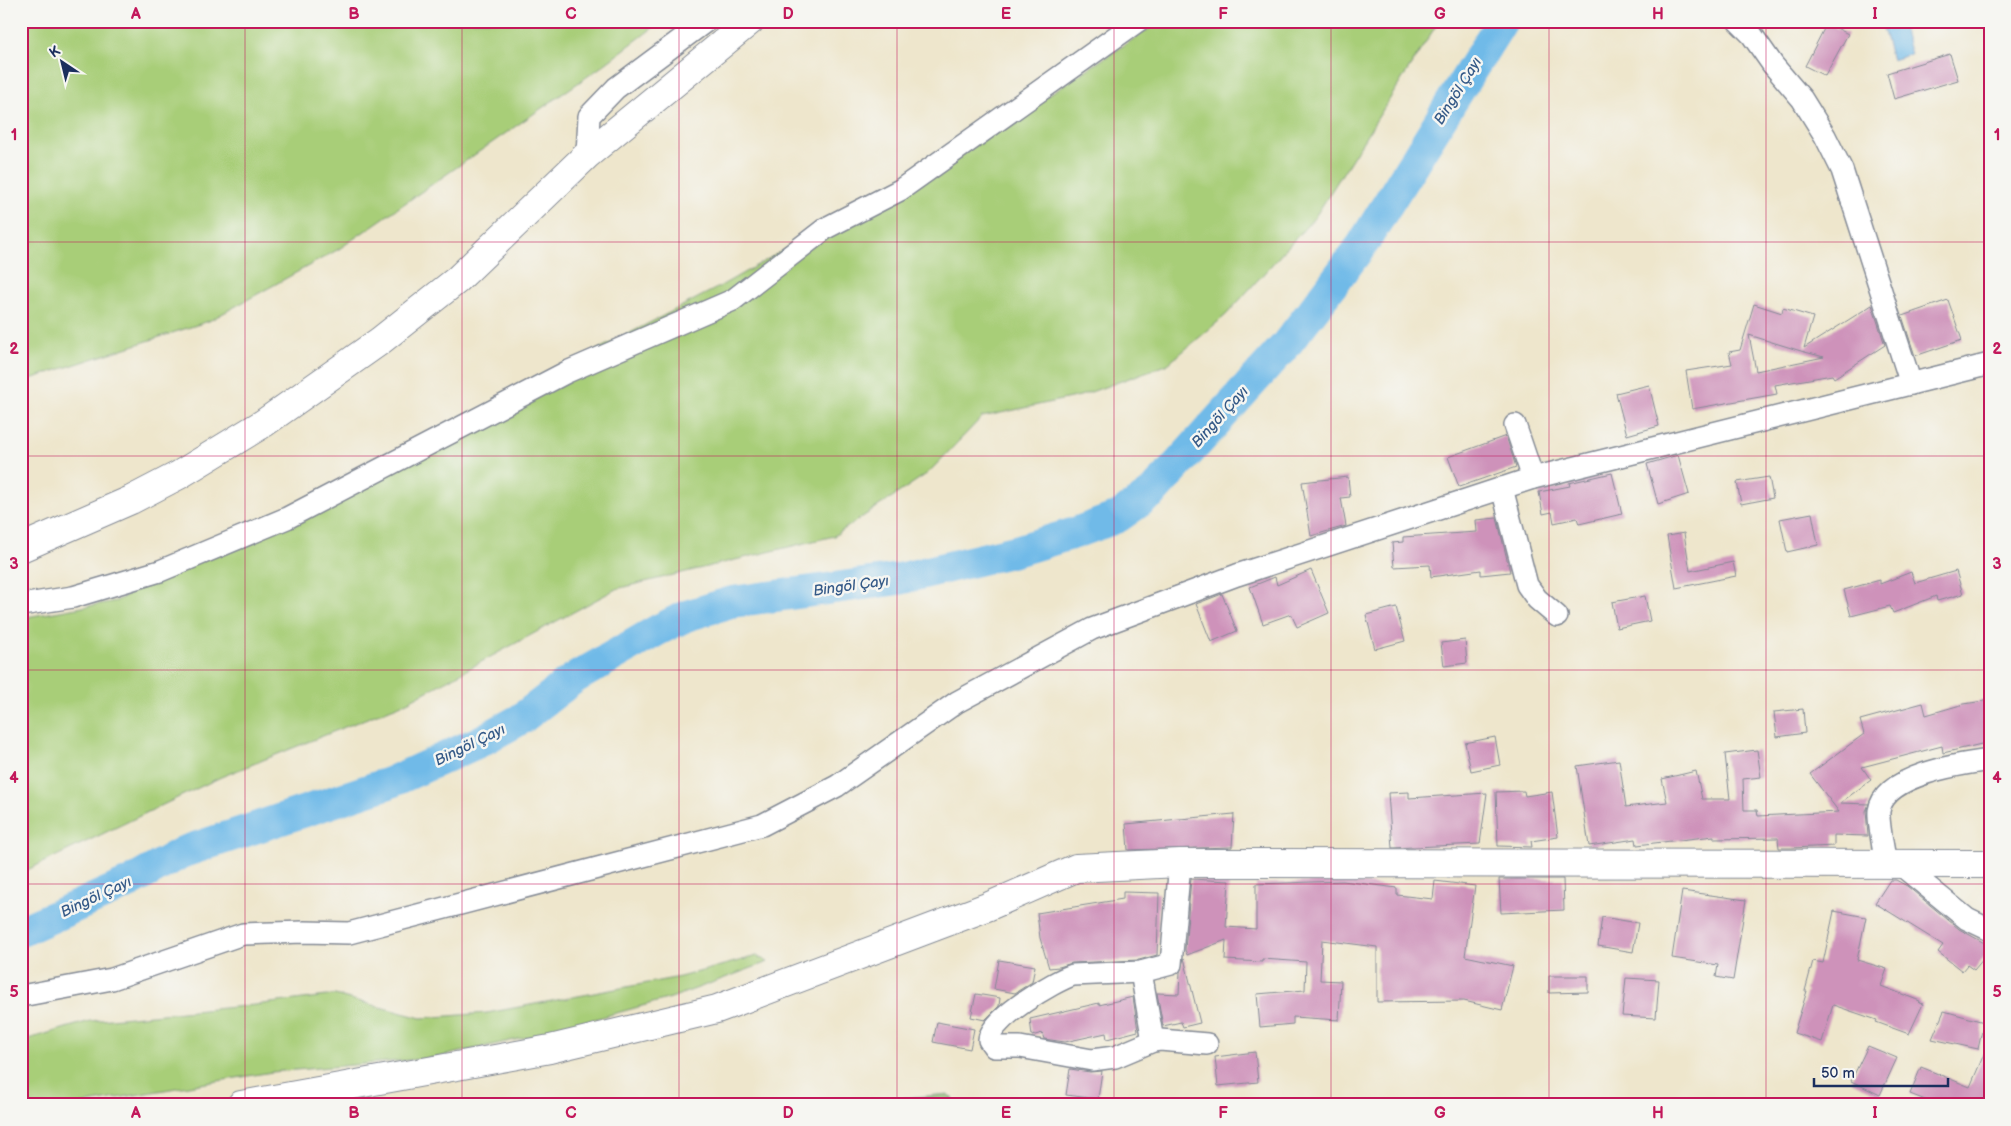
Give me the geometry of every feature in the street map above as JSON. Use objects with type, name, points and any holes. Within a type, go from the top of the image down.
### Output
[{"type":"main road","points":[[21,548],[131,500],[179,475],[225,448],[287,407],[380,341],[457,280],[587,155],[750,21]]},
{"type":"main road","points":[[241,1105],[550,1049],[717,1009],[987,908],[1076,868],[1180,863],[1990,864]]},
{"type":"street","points":[[587,155],[589,116],[616,88],[706,21]]},
{"type":"street","points":[[21,605],[73,598],[160,572],[287,518],[567,372],[733,300],[826,228],[900,190],[1138,21]]},
{"type":"street","points":[[1738,21],[1752,35],[1773,65],[1802,99],[1825,136],[1842,170],[1911,384]]},
{"type":"street","points":[[21,996],[112,978],[243,934],[350,933],[762,825],[837,786],[957,702],[1092,629],[1237,575],[1533,478],[1990,364]]},
{"type":"street","points":[[1515,425],[1533,478]]},
{"type":"street","points":[[1502,488],[1527,586],[1537,599],[1557,616]]},
{"type":"street","points":[[1990,760],[1922,774],[1897,786],[1883,798],[1879,812],[1893,865],[1967,919],[1990,930]]},
{"type":"street","points":[[1180,863],[1171,964],[1142,972],[1073,975],[1062,978],[1036,993],[1004,1019],[991,1032],[989,1040],[994,1047],[1020,1047],[1092,1060],[1115,1057],[1153,1041],[1169,1040],[1207,1044]]},
{"type":"street","points":[[1142,972],[1153,1041]]},
{"type":"green space","points":[[21,21],[662,21],[601,67],[339,249],[209,321],[21,382]]},
{"type":"green space","points":[[1161,21],[1439,21],[1315,217],[1226,315],[1168,364],[1080,396],[982,417],[928,473],[834,536],[616,589],[407,702],[221,777],[21,873],[21,618],[116,601],[717,288],[918,174],[1022,112]]},
{"type":"green space","points":[[757,956],[768,962],[671,998],[537,1035],[434,1058],[272,1072],[75,1105],[21,1105],[21,1041],[90,1021],[255,1005],[335,995],[421,1018],[487,1013],[680,977]]},
{"type":"green space","points":[[948,1094],[959,1105],[903,1105],[903,1098]]},
{"type":"water","points":[[1881,21],[1912,21],[1902,25],[1911,54],[1892,60]]},
{"type":"building","points":[[1827,23],[1848,34],[1825,76],[1805,66]]},
{"type":"building","points":[[1950,54],[1958,80],[1894,99],[1887,73]]},
{"type":"building","points":[[1948,300],[1962,340],[1915,356],[1902,316]]},
{"type":"building","points":[[1754,304],[1782,313],[1783,308],[1813,317],[1804,348],[1872,305],[1885,345],[1834,378],[1832,375],[1775,385],[1777,394],[1692,409],[1686,371],[1732,364],[1729,352],[1740,350]],"holes":[[[1749,335],[1824,357],[1756,371]]]},
{"type":"building","points":[[1649,385],[1659,426],[1627,435],[1616,393]]},
{"type":"building","points":[[1506,436],[1516,467],[1459,487],[1448,457]]},
{"type":"building","points":[[1678,455],[1689,494],[1658,504],[1647,464]]},
{"type":"building","points":[[1612,473],[1622,514],[1579,524],[1577,518],[1554,523],[1552,512],[1543,514],[1539,492],[1570,486],[1569,483]]},
{"type":"building","points":[[1348,477],[1350,497],[1341,498],[1346,526],[1311,536],[1302,482]]},
{"type":"building","points":[[1769,477],[1773,498],[1741,504],[1737,482]]},
{"type":"building","points":[[1812,513],[1818,545],[1787,552],[1780,519]]},
{"type":"building","points":[[1497,518],[1510,572],[1481,575],[1481,570],[1431,577],[1430,565],[1394,567],[1392,543],[1403,542],[1403,537],[1477,532],[1476,520]]},
{"type":"building","points":[[1684,533],[1690,571],[1733,562],[1736,576],[1676,588],[1667,536]]},
{"type":"building","points":[[1311,570],[1329,613],[1297,627],[1291,614],[1263,624],[1250,587],[1275,577],[1277,585]]},
{"type":"building","points":[[1956,571],[1963,594],[1937,601],[1936,596],[1893,613],[1890,606],[1851,616],[1844,590],[1880,580],[1880,584],[1911,572],[1915,583]]},
{"type":"building","points":[[1222,594],[1237,631],[1211,642],[1196,604]]},
{"type":"building","points":[[1645,596],[1650,621],[1617,628],[1612,602]]},
{"type":"building","points":[[1396,607],[1405,641],[1375,649],[1366,615]]},
{"type":"building","points":[[1465,640],[1467,663],[1444,666],[1441,643]]},
{"type":"building","points":[[1990,700],[1990,742],[1943,753],[1942,746],[1862,767],[1871,780],[1840,803],[1869,804],[1866,811],[1868,836],[1834,835],[1834,846],[1792,848],[1779,848],[1778,838],[1714,839],[1714,836],[1637,845],[1636,839],[1589,846],[1577,766],[1619,760],[1626,807],[1667,802],[1662,779],[1696,771],[1702,799],[1730,799],[1725,754],[1757,750],[1761,777],[1743,779],[1744,810],[1757,810],[1758,816],[1839,812],[1810,774],[1864,734],[1860,720],[1923,703],[1926,715],[1964,704]]},
{"type":"building","points":[[1803,709],[1805,733],[1777,737],[1774,712]]},
{"type":"building","points":[[1495,737],[1500,765],[1471,771],[1465,743]]},
{"type":"building","points":[[1524,791],[1525,796],[1552,792],[1558,837],[1531,841],[1532,847],[1498,846],[1496,792]]},
{"type":"building","points":[[1409,792],[1409,798],[1487,793],[1480,844],[1392,848],[1388,793]]},
{"type":"building","points":[[1234,814],[1232,847],[1128,850],[1126,824]]},
{"type":"building","points":[[1191,879],[1229,881],[1226,927],[1256,929],[1256,884],[1343,881],[1397,888],[1397,895],[1433,899],[1435,881],[1475,886],[1465,956],[1513,966],[1502,1010],[1464,1001],[1377,1002],[1377,947],[1322,940],[1320,980],[1341,981],[1339,1020],[1293,1017],[1293,1024],[1260,1027],[1257,994],[1305,990],[1306,962],[1262,959],[1262,962],[1225,960],[1226,940],[1187,955],[1185,950]]},
{"type":"building","points":[[1499,879],[1563,879],[1564,910],[1501,913]]},
{"type":"building","points":[[1890,880],[1896,880],[1907,886],[1959,929],[1990,946],[1990,951],[1974,970],[1967,965],[1962,971],[1938,952],[1943,945],[1875,903]]},
{"type":"building","points":[[1682,891],[1746,900],[1733,980],[1716,977],[1718,965],[1672,958]]},
{"type":"building","points":[[1123,892],[1159,893],[1157,955],[1139,960],[1072,963],[1049,968],[1040,938],[1037,913],[1123,899]]},
{"type":"building","points":[[1834,911],[1866,917],[1857,960],[1887,969],[1881,986],[1920,1001],[1919,1003],[1923,1004],[1909,1034],[1876,1022],[1877,1020],[1833,1005],[1822,1042],[1794,1033],[1807,991],[1805,991],[1813,961],[1823,963]]},
{"type":"building","points":[[1602,917],[1638,923],[1633,952],[1598,946]]},
{"type":"building","points":[[1184,958],[1200,1023],[1183,1027],[1181,1022],[1163,1026],[1157,993],[1179,994],[1180,972]]},
{"type":"building","points":[[999,960],[1035,966],[1032,982],[1015,993],[994,989]]},
{"type":"building","points":[[1549,976],[1588,976],[1588,992],[1549,993]]},
{"type":"building","points":[[1626,978],[1659,980],[1656,1018],[1622,1016]]},
{"type":"building","points":[[976,994],[1000,998],[999,1006],[985,1020],[971,1017]]},
{"type":"building","points":[[1133,997],[1138,1031],[1107,1039],[1106,1033],[1065,1042],[1044,1039],[1042,1033],[1032,1036],[1030,1019]]},
{"type":"building","points":[[1944,1011],[1984,1022],[1978,1049],[1932,1039]]},
{"type":"building","points":[[937,1022],[974,1029],[970,1049],[933,1042]]},
{"type":"building","points":[[1990,1040],[1990,1105],[1938,1105],[1910,1094],[1921,1067],[1970,1087]]},
{"type":"building","points":[[1868,1046],[1897,1058],[1880,1095],[1851,1081]]},
{"type":"building","points":[[1255,1052],[1258,1082],[1218,1086],[1215,1057]]},
{"type":"building","points":[[1070,1069],[1090,1072],[1102,1071],[1098,1099],[1066,1095]]},
{"type":"waterway","name":"Bingöl Çayı","points":[[21,931],[131,882],[183,852],[389,783],[479,742],[521,719],[573,679],[686,616],[732,602],[899,579],[1019,550],[1075,533],[1118,517],[1152,493],[1285,346],[1320,301],[1362,245],[1502,21]]}]
